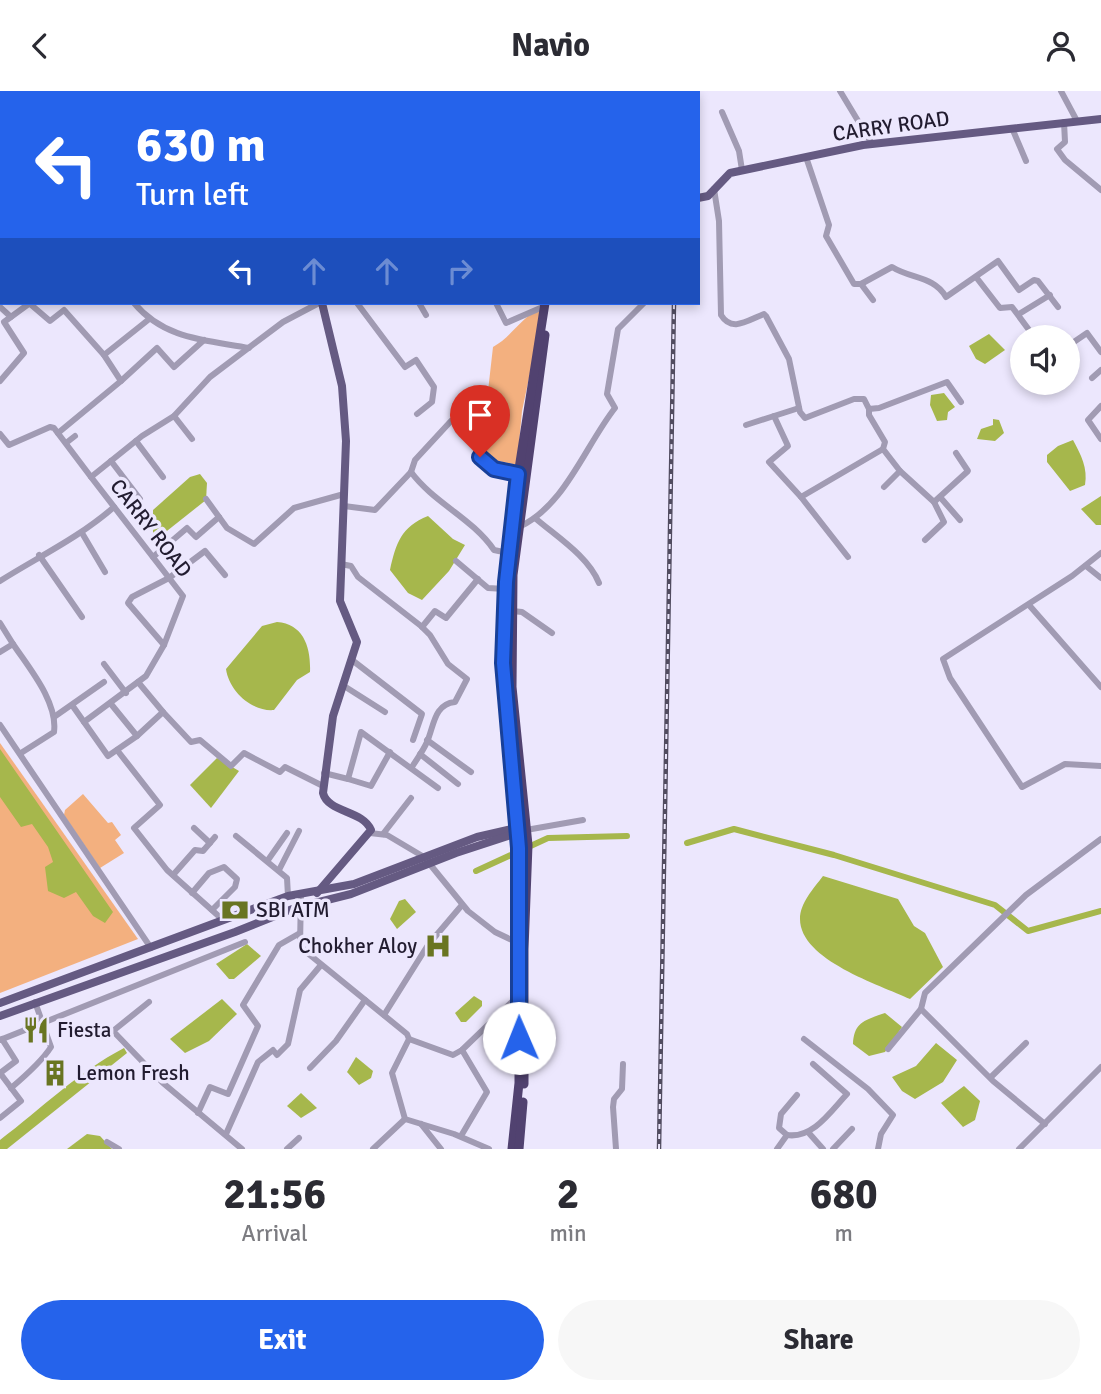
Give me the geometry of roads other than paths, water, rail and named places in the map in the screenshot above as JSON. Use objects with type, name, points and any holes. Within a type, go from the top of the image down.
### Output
[{"type":"highway","points":[[524,829],[503,663],[505,589],[518,474],[546,305]]},
{"type":"highway","points":[[519,1149],[526,1069],[524,829],[512,687],[512,611],[519,527],[546,305]]},
{"type":"highway","points":[[512,1149],[519,1083],[518,943],[523,864]]},
{"type":"main road","name":"CARRY ROAD","points":[[700,198],[708,196],[730,173],[872,144],[1101,119]]},
{"type":"main road","points":[[317,893],[342,861],[370,833],[370,827],[364,820],[325,799],[323,786],[333,716],[357,642],[342,608],[346,441],[341,386],[321,305]]},
{"type":"main road","points":[[0,1003],[288,897],[354,884],[477,837],[524,829]]},
{"type":"main road","points":[[0,1016],[301,906],[351,894],[524,829]]},
{"type":"street","points":[[840,91],[872,144]]},
{"type":"street","points":[[1060,91],[1077,121]]},
{"type":"street","points":[[722,112],[739,151],[743,170]]},
{"type":"street","points":[[1064,122],[1065,142],[1057,149],[1065,160],[1101,190]]},
{"type":"street","points":[[1012,128],[1026,161]]},
{"type":"street","points":[[806,157],[829,225],[826,236],[854,285],[892,267],[906,276],[919,276],[940,287],[946,297],[998,261],[1019,290],[1034,280],[1042,283],[1058,307]]},
{"type":"street","points":[[714,188],[719,221],[721,316],[729,325],[734,326],[764,314],[766,316],[789,359],[799,408],[805,418],[854,399],[864,399],[869,415],[885,442],[883,449],[801,497]]},
{"type":"street","points":[[976,277],[994,303],[1000,308],[1012,307],[1026,325]]},
{"type":"street","points":[[861,284],[873,300]]},
{"type":"street","points":[[1018,314],[1050,295]]},
{"type":"street","points":[[0,381],[24,353],[4,322],[27,305]]},
{"type":"street","points":[[32,305],[50,321],[64,310],[104,355],[121,381]]},
{"type":"street","points":[[136,305],[148,320],[185,337],[249,348]]},
{"type":"street","name":"CARRY ROAD","points":[[84,722],[146,676],[164,645],[182,599],[92,477],[136,441],[174,416],[210,377],[283,322],[317,305]]},
{"type":"street","points":[[358,305],[405,367],[416,360],[434,387],[432,402],[417,414]]},
{"type":"street","points":[[420,305],[426,315]]},
{"type":"street","points":[[497,305],[506,323],[544,305]]},
{"type":"street","points":[[519,527],[535,518],[568,480],[615,408],[607,394],[618,328],[642,305]]},
{"type":"street","points":[[0,307],[11,317]]},
{"type":"street","points":[[104,355],[148,320]]},
{"type":"street","points":[[1080,338],[1087,333],[1101,352]]},
{"type":"street","points":[[58,433],[157,348],[174,366],[204,340]]},
{"type":"street","points":[[1092,378],[1101,370]]},
{"type":"street","points":[[869,409],[879,408],[947,382],[961,402]]},
{"type":"street","points":[[1101,406],[1088,419],[1101,439]]},
{"type":"street","points":[[746,425],[799,408]]},
{"type":"street","points":[[174,416],[192,439]]},
{"type":"street","points":[[774,416],[788,446],[769,464],[801,497],[848,557]]},
{"type":"street","points":[[344,506],[375,510],[411,472],[415,460],[451,421]]},
{"type":"street","points":[[480,424],[478,455],[494,469],[518,474]]},
{"type":"street","points":[[0,434],[9,445],[50,426],[92,477]]},
{"type":"street","points":[[66,443],[75,436]]},
{"type":"street","points":[[136,441],[163,477]]},
{"type":"street","points":[[883,449],[900,471],[960,520]]},
{"type":"street","points":[[937,499],[968,471],[956,453]]},
{"type":"street","points":[[111,461],[140,499]]},
{"type":"street","points":[[884,488],[900,471]]},
{"type":"street","points":[[411,472],[424,490],[486,538],[494,550],[508,553]]},
{"type":"street","points":[[205,499],[227,528],[254,544],[293,508],[344,494]]},
{"type":"street","points":[[925,540],[944,521],[937,499]]},
{"type":"street","points":[[0,581],[39,555],[82,533],[114,507]]},
{"type":"street","points":[[153,557],[187,528],[196,537],[219,517]]},
{"type":"street","points":[[535,518],[594,571],[599,583]]},
{"type":"street","points":[[82,533],[105,572]]},
{"type":"street","points":[[164,645],[128,603],[132,597],[169,578],[205,551],[225,575]]},
{"type":"street","points":[[1101,552],[1086,566],[1029,605],[943,659],[1022,787],[1065,764],[1101,766]]},
{"type":"street","points":[[39,555],[82,617]]},
{"type":"street","points":[[456,561],[488,588],[505,589]]},
{"type":"street","points":[[341,564],[351,566],[358,577],[422,627],[448,664],[467,679],[455,702],[442,706],[438,712],[412,767]]},
{"type":"street","points":[[1086,566],[1101,578]]},
{"type":"street","points":[[422,627],[435,611],[446,618],[478,579]]},
{"type":"street","points":[[1029,605],[1101,687]]},
{"type":"street","points":[[512,611],[522,612],[552,633]]},
{"type":"street","points":[[0,623],[39,683],[54,717],[54,732],[21,753]]},
{"type":"street","points":[[0,652],[13,644]]},
{"type":"street","points":[[352,660],[422,714],[413,740]]},
{"type":"street","points":[[104,664],[126,693]]},
{"type":"street","points":[[54,717],[104,682]]},
{"type":"street","points":[[138,682],[191,742],[200,740],[231,766],[244,753],[280,772],[285,767],[323,786]]},
{"type":"street","points":[[344,686],[385,712]]},
{"type":"street","points":[[111,704],[137,736]]},
{"type":"street","points":[[72,705],[108,756],[137,736],[163,712]]},
{"type":"street","points":[[0,725],[151,948]]},
{"type":"street","points":[[348,779],[361,732],[438,788]]},
{"type":"street","points":[[427,740],[471,772]]},
{"type":"street","points":[[117,750],[160,805],[134,828],[173,875],[223,920]]},
{"type":"street","points":[[324,773],[372,786],[390,753]]},
{"type":"street","points":[[420,754],[458,784]]},
{"type":"street","points":[[383,834],[411,798]]},
{"type":"street","points":[[524,829],[583,820]]},
{"type":"street","points":[[173,875],[195,850],[203,851],[213,840],[194,828]]},
{"type":"street","points":[[279,870],[299,831]]},
{"type":"street","points":[[268,860],[287,833]]},
{"type":"street","points":[[370,833],[383,834],[424,857],[432,863],[462,905],[482,923],[518,943]]},
{"type":"street","points":[[236,836],[288,879],[288,897]]},
{"type":"street","points":[[888,1049],[921,1009],[925,993],[1016,905],[1101,839]]},
{"type":"street","points":[[192,893],[209,873],[224,867],[237,879],[235,887],[212,910]]},
{"type":"street","points":[[301,894],[300,945],[409,1039],[453,1055],[462,1050],[518,996]]},
{"type":"street","points":[[384,1015],[428,945],[462,905]]},
{"type":"street","points":[[198,1113],[210,1087],[228,1094],[258,1025],[243,1005],[279,945],[300,933]]},
{"type":"street","points":[[0,1118],[21,1101],[0,1073],[16,1061],[1,1039],[245,941]]},
{"type":"street","points":[[226,1134],[258,1062],[272,1050],[277,1055],[288,1044],[300,990],[321,965]]},
{"type":"street","points":[[310,1068],[336,1041],[365,1000]]},
{"type":"street","points":[[11,1088],[51,1047],[35,1002]]},
{"type":"street","points":[[149,1002],[113,1031],[137,1059],[242,1149]]},
{"type":"street","points":[[921,1009],[991,1077],[1045,1124]]},
{"type":"street","points":[[405,1119],[393,1073],[409,1039]]},
{"type":"street","points":[[804,1039],[868,1090],[893,1115],[881,1134],[878,1149]]},
{"type":"street","points":[[991,1077],[1026,1043]]},
{"type":"street","points":[[461,1136],[487,1092],[462,1050]]},
{"type":"street","points":[[797,1095],[780,1118],[779,1128],[787,1135],[797,1137],[808,1132],[847,1094],[813,1063]]},
{"type":"street","points":[[616,1149],[613,1107],[614,1099],[622,1089],[623,1064]]},
{"type":"street","points":[[1019,1149],[1101,1067]]},
{"type":"street","points":[[405,1119],[461,1136],[488,1149]]},
{"type":"street","points":[[373,1149],[405,1119]]},
{"type":"street","points":[[421,1124],[442,1149]]},
{"type":"street","points":[[833,1149],[852,1129]]},
{"type":"street","points":[[808,1132],[823,1149]]},
{"type":"street","points":[[777,1149],[787,1135]]},
{"type":"street","points":[[287,1149],[299,1138]]},
{"type":"street","points":[[107,1142],[119,1149]]},
{"type":"waterway","points":[[687,843],[734,829],[834,855],[995,905],[1028,931],[1101,911]]},
{"type":"waterway","points":[[476,871],[548,838],[627,836]]},
{"type":"railway","points":[[659,1149],[674,305]]},
{"type":"place","name":"SBI ATM","points":[[235,910]]},
{"type":"place","name":"Chokher Aloy","points":[[438,946]]},
{"type":"place","name":"Fiesta","points":[[36,1030]]},
{"type":"place","name":"Lemon Fresh","points":[[55,1073]]}]
